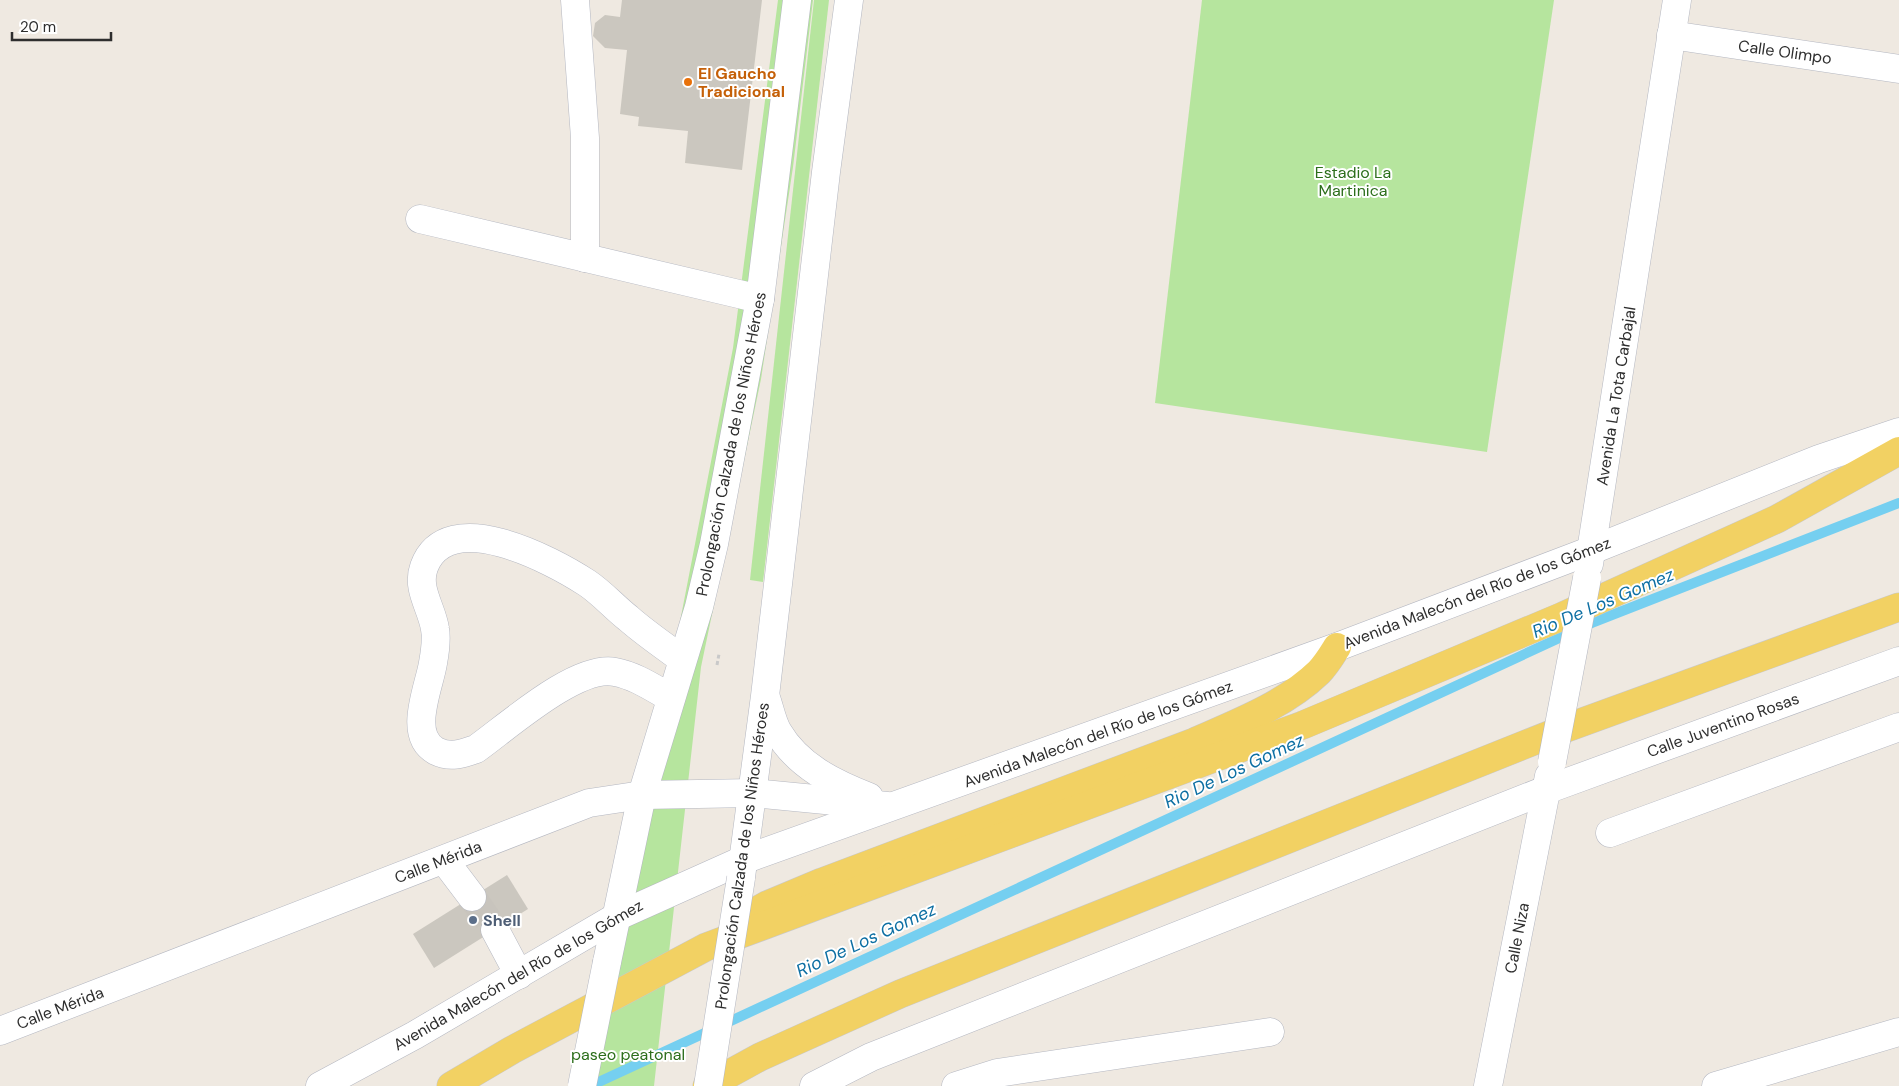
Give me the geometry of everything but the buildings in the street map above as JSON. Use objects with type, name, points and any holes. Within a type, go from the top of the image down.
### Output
[{"type":"main road","points":[[451,1086],[512,1050],[706,947],[1303,725],[1563,616],[1777,519],[1899,451]]},
{"type":"main road","points":[[707,1086],[760,1057],[900,994],[1569,727],[1899,608]]},
{"type":"main road","points":[[706,947],[742,920],[775,901],[1194,742],[1244,720],[1302,687],[1321,671],[1338,647]]},
{"type":"main road","points":[[433,1086],[512,1050]]},
{"type":"street","points":[[575,0],[585,138],[585,258]]},
{"type":"street","name":"Prolongación Calzada de los Niños Héroes","points":[[582,1086],[642,795],[699,606],[714,544],[760,299],[797,0]]},
{"type":"street","name":"Prolongación Calzada de los Niños Héroes","points":[[707,1086],[753,793],[823,192],[848,0]]},
{"type":"street","name":"Avenida La Tota Carbajal","points":[[1546,790],[1592,550],[1677,0]]},
{"type":"street","name":"Calle Olimpo","points":[[1671,35],[1899,68]]},
{"type":"street","points":[[420,219],[760,299]]},
{"type":"street","name":"Avenida Malecón del Río de los Gómez","points":[[320,1086],[519,975],[618,916],[742,869],[896,807],[1338,647],[1592,550],[1819,459],[1899,432]]},
{"type":"street","points":[[671,698],[635,678],[613,672],[591,674],[566,684],[476,749],[460,755],[444,755],[429,747],[422,733],[421,714],[436,651],[435,628],[422,589],[423,569],[430,554],[445,542],[466,538],[504,542],[552,563],[589,584],[628,619],[682,659]]},
{"type":"street","name":"Calle Juventino Rosas","points":[[1546,790],[1899,661]]},
{"type":"street","points":[[765,696],[777,730],[789,747],[808,766],[851,790],[896,807]]},
{"type":"street","points":[[1610,833],[1899,727]]},
{"type":"street","points":[[814,1086],[871,1057],[1546,790]]},
{"type":"street","name":"Calle Niza","points":[[1488,1086],[1546,790]]},
{"type":"street","name":"Calle Mérida","points":[[0,1031],[588,803],[642,795],[753,793],[896,807]]},
{"type":"street","points":[[444,860],[472,897]]},
{"type":"street","points":[[494,930],[519,975]]},
{"type":"street","points":[[956,1086],[997,1073],[1270,1032]]},
{"type":"street","points":[[1716,1086],[1899,1032]]},
{"type":"street","points":[[858,1086],[871,1057]]},
{"type":"green space","name":"paseo peatonal","points":[[778,0],[813,0],[793,167],[761,379],[701,667],[654,1086],[590,1086],[733,348]]},
{"type":"green space","points":[[814,0],[829,0],[763,582],[750,580]]},
{"type":"green space","name":"Estadio La Martinica","points":[[1202,0],[1554,0],[1487,452],[1155,403]]},
{"type":"waterway","name":"Rio De Los Gomez","points":[[590,1086],[1594,622],[1899,503]]},
{"type":"tunnel","points":[[472,897],[495,930]]},
{"type":"place","name":"El Gaucho Tradicional","points":[[688,82]]},
{"type":"place","name":"Shell","points":[[473,920]]}]
